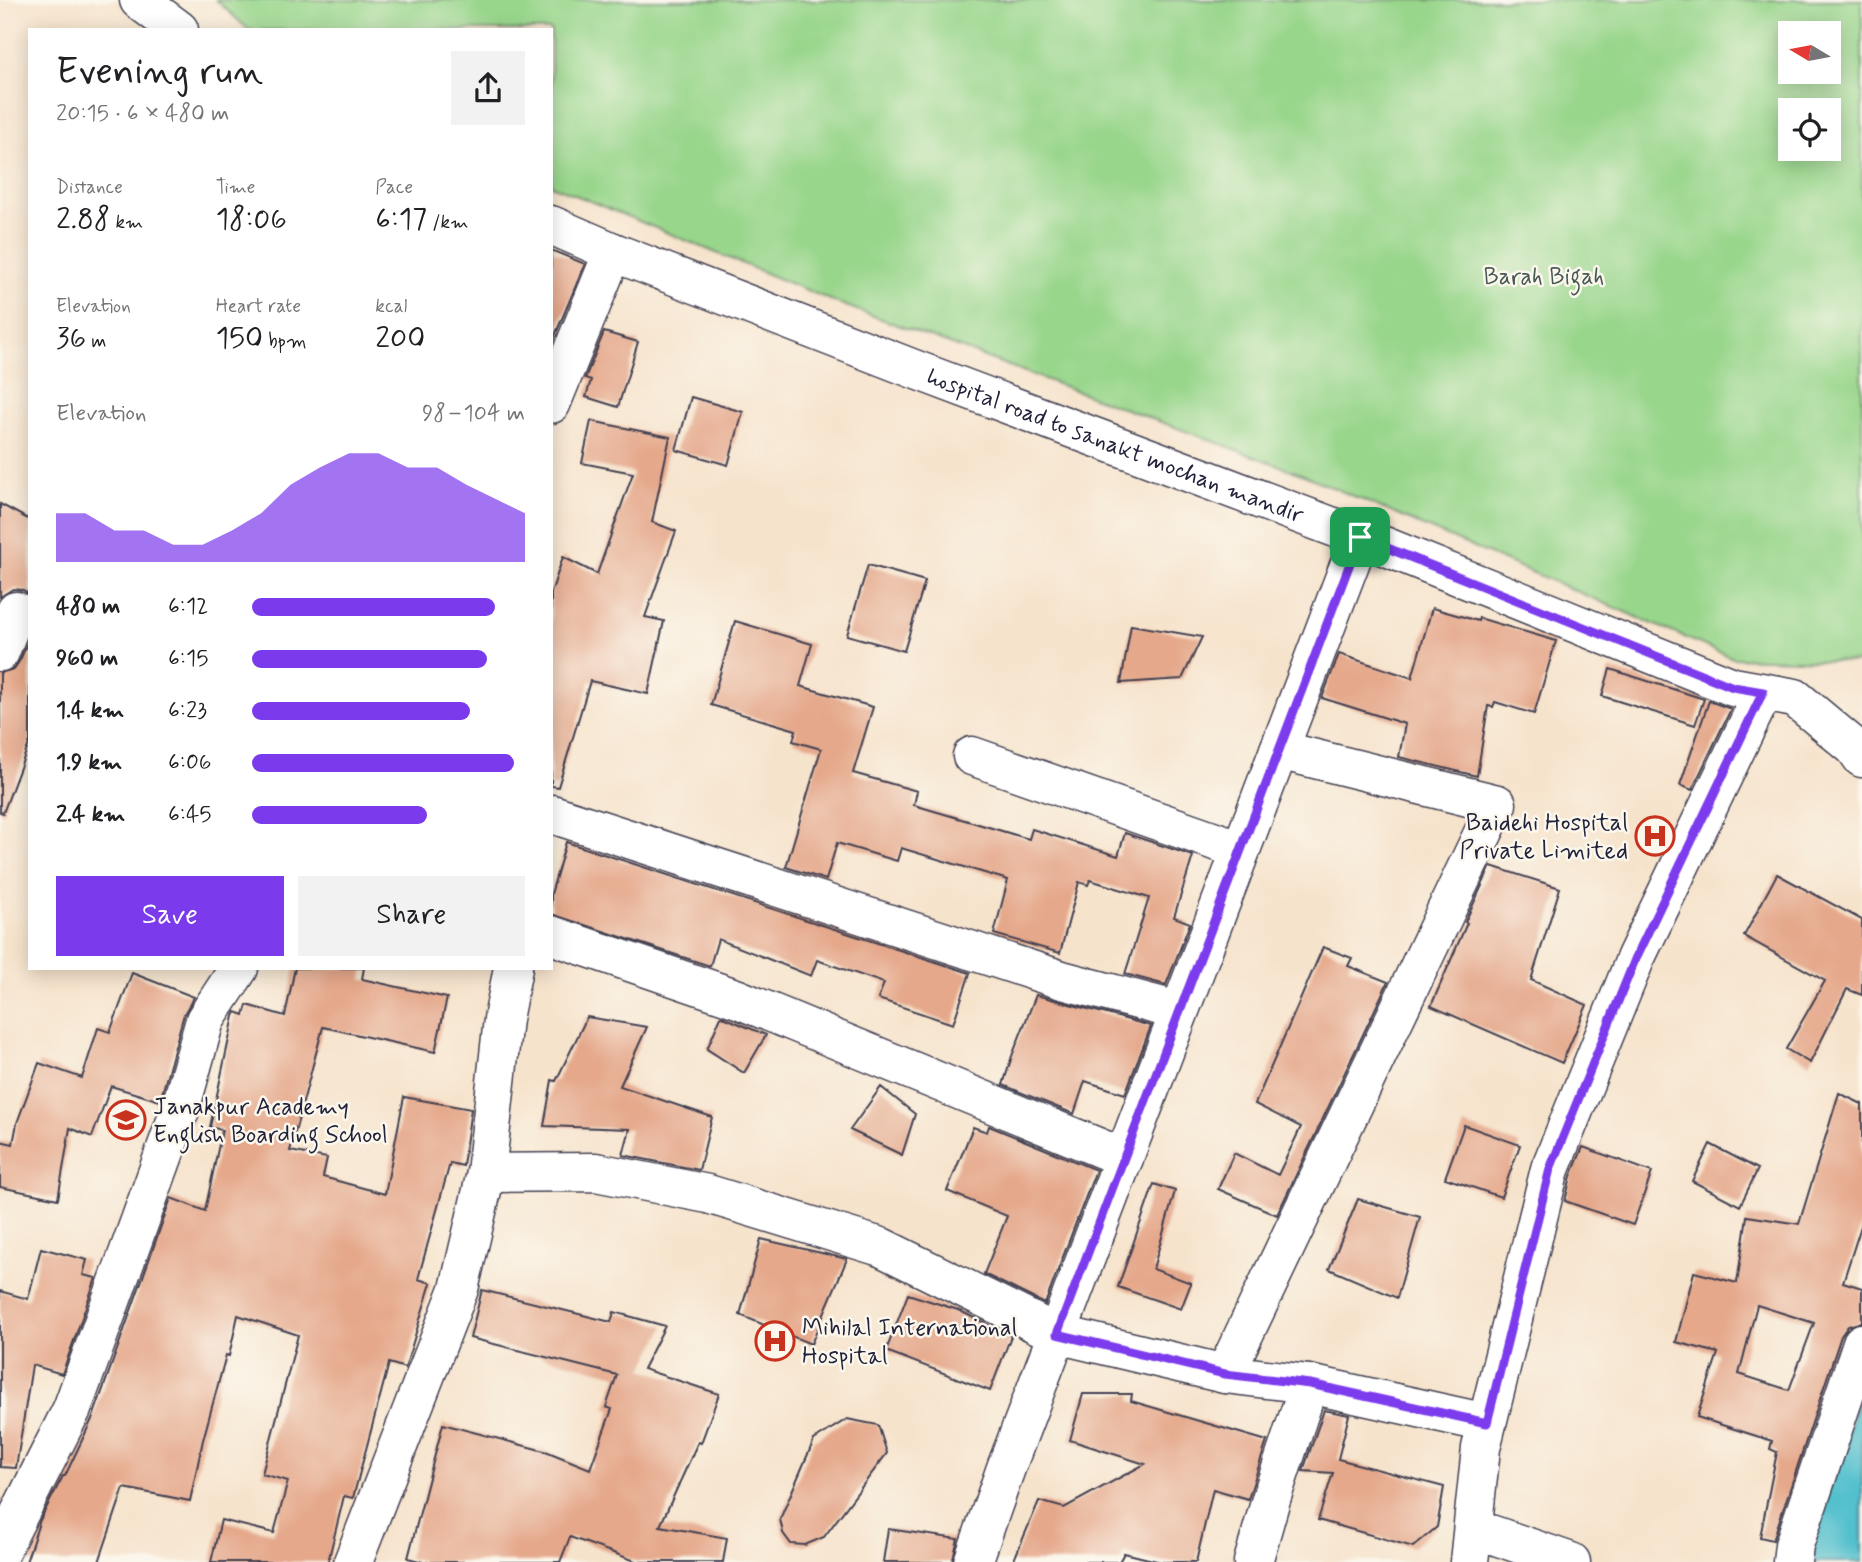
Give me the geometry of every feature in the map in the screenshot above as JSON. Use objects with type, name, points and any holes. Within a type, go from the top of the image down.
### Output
[{"type":"street","points":[[139,0],[176,28]]},
{"type":"street","name":"hospital road to sanakt mochan mandir","points":[[553,226],[613,252],[919,371],[1360,537],[1733,687],[1795,698],[1855,748],[1862,758]]},
{"type":"street","points":[[553,399],[613,252]]},
{"type":"street","points":[[973,1562],[1360,537]]},
{"type":"street","points":[[0,652],[15,611]]},
{"type":"street","points":[[1571,1562],[1471,1545],[1481,1448],[1550,1169],[1636,957],[1763,692]]},
{"type":"street","points":[[1225,1374],[1497,804],[1279,750]]},
{"type":"street","points":[[972,755],[1241,850]]},
{"type":"street","points":[[553,815],[1062,980],[1179,1011]]},
{"type":"street","points":[[553,936],[738,999],[1124,1158]]},
{"type":"street","points":[[0,1552],[72,1409],[180,1110],[205,1020],[238,970]]},
{"type":"street","points":[[353,1562],[459,1289],[486,1173],[503,1019],[513,970]]},
{"type":"street","points":[[486,1173],[596,1172],[708,1194],[881,1247],[1057,1334],[1225,1374],[1310,1384],[1487,1423]]},
{"type":"street","points":[[1792,1562],[1794,1545],[1862,1343]]},
{"type":"street","points":[[1254,1562],[1271,1499],[1310,1384]]},
{"type":"green space","name":"Barah Bigah","points":[[216,0],[1862,0],[1862,662],[1733,658],[1299,473],[838,303],[553,186],[553,28],[247,28]]},
{"type":"water","points":[[1862,1389],[1862,1562],[1803,1562]]},
{"type":"building","points":[[553,251],[585,264],[553,340]]},
{"type":"building","points":[[604,332],[638,342],[618,407],[586,397],[591,380],[585,378]]},
{"type":"building","points":[[691,397],[743,412],[728,465],[676,450]]},
{"type":"building","points":[[591,421],[670,437],[652,522],[676,531],[645,617],[664,621],[648,694],[590,681],[558,787],[553,786],[553,587],[563,557],[597,574],[633,473],[582,463]]},
{"type":"building","points":[[0,504],[28,519],[28,594],[13,589],[0,597]]},
{"type":"building","points":[[868,565],[925,581],[904,651],[847,635]]},
{"type":"building","points":[[1432,608],[1478,621],[1479,618],[1556,641],[1534,714],[1495,702],[1493,707],[1488,706],[1477,776],[1399,757],[1405,724],[1322,698],[1339,654],[1412,678]]},
{"type":"building","points":[[735,621],[812,644],[800,686],[873,707],[853,773],[917,791],[914,805],[1029,839],[1032,829],[1118,856],[1125,833],[1193,856],[1174,917],[1190,923],[1166,985],[1125,974],[1149,898],[1090,880],[1088,885],[1079,882],[1060,953],[994,934],[1008,880],[901,848],[897,861],[837,843],[826,880],[786,867],[821,749],[793,741],[796,730],[711,705]]},
{"type":"building","points":[[1131,625],[1202,637],[1182,679],[1121,683]]},
{"type":"building","points":[[28,641],[28,746],[3,813],[0,812],[0,673],[14,669]]},
{"type":"building","points":[[1610,669],[1704,699],[1695,725],[1602,696]]},
{"type":"building","points":[[1709,701],[1731,709],[1692,790],[1680,785]]},
{"type":"building","points":[[566,842],[970,973],[953,1024],[878,999],[884,983],[817,960],[811,976],[718,939],[710,966],[553,915],[553,887]]},
{"type":"building","points":[[1491,866],[1560,888],[1531,980],[1587,1005],[1562,1063],[1431,1006]]},
{"type":"building","points":[[1777,874],[1862,920],[1862,995],[1847,989],[1810,1063],[1786,1049],[1825,981],[1744,936]]},
{"type":"building","points":[[1323,947],[1352,958],[1348,966],[1388,982],[1277,1215],[1218,1189],[1234,1153],[1278,1175],[1301,1127],[1255,1104]]},
{"type":"building","points":[[295,970],[364,970],[362,979],[447,998],[435,1052],[323,1027],[290,1151],[327,1158],[323,1177],[385,1194],[404,1097],[471,1109],[463,1166],[450,1163],[418,1279],[431,1283],[407,1362],[405,1368],[389,1363],[353,1498],[344,1496],[328,1562],[211,1562],[221,1520],[274,1533],[288,1481],[262,1474],[298,1335],[238,1315],[229,1356],[226,1355],[203,1440],[190,1501],[124,1488],[99,1562],[26,1562],[40,1520],[93,1417],[171,1198],[205,1211],[222,1130],[210,1127],[234,1016],[236,1012],[244,1015],[247,1005],[285,1016]]},
{"type":"building","points":[[132,973],[194,997],[184,1014],[160,1101],[111,1086],[92,1137],[70,1128],[58,1199],[0,1187],[0,1141],[13,1144],[17,1123],[39,1063],[82,1078],[98,1028],[110,1032]]},
{"type":"building","points":[[1036,995],[1151,1026],[1125,1094],[1085,1081],[1074,1114],[1003,1085]]},
{"type":"building","points":[[721,1016],[766,1035],[744,1073],[707,1049]]},
{"type":"building","points":[[587,1017],[647,1027],[620,1086],[712,1117],[699,1170],[623,1155],[630,1129],[544,1126],[552,1080],[556,1081]]},
{"type":"building","points":[[881,1087],[915,1114],[902,1155],[850,1130]]},
{"type":"building","points":[[1839,1093],[1862,1104],[1862,1223],[1843,1282],[1862,1288],[1862,1322],[1848,1326],[1841,1336],[1773,1540],[1760,1537],[1777,1452],[1770,1449],[1772,1441],[1697,1417],[1718,1353],[1676,1342],[1694,1272],[1737,1283],[1747,1216],[1799,1224]],"holes":[[[1757,1305],[1814,1323],[1789,1390],[1739,1374]]]},
{"type":"building","points":[[1464,1125],[1520,1145],[1501,1197],[1445,1178]]},
{"type":"building","points":[[989,1126],[1096,1170],[1045,1304],[984,1274],[1007,1216],[947,1191],[973,1127],[987,1132]]},
{"type":"building","points":[[1710,1144],[1758,1169],[1740,1206],[1692,1181]]},
{"type":"building","points":[[1583,1147],[1652,1172],[1633,1225],[1565,1201],[1571,1176]]},
{"type":"building","points":[[1154,1184],[1175,1191],[1153,1269],[1191,1283],[1181,1309],[1118,1287]]},
{"type":"building","points":[[1358,1199],[1420,1217],[1397,1298],[1329,1269]]},
{"type":"building","points":[[761,1239],[847,1259],[811,1344],[740,1315]]},
{"type":"building","points":[[41,1248],[87,1260],[83,1275],[96,1278],[62,1374],[32,1365],[16,1468],[0,1467],[0,1291],[28,1299]]},
{"type":"building","points":[[482,1290],[611,1322],[614,1312],[665,1326],[643,1369],[719,1394],[701,1443],[698,1442],[660,1526],[727,1538],[723,1562],[638,1562],[570,1537],[560,1562],[423,1562],[408,1558],[443,1424],[548,1452],[590,1469],[612,1409],[606,1407],[617,1375],[470,1338]]},
{"type":"building","points":[[908,1294],[958,1310],[1011,1336],[990,1391],[886,1351]]},
{"type":"building","points":[[1083,1394],[1132,1394],[1131,1401],[1267,1441],[1248,1499],[1213,1489],[1196,1562],[1161,1562],[1124,1553],[1119,1562],[1013,1562],[1039,1501],[1064,1508],[1145,1464],[1070,1440]]},
{"type":"building","points":[[1324,1410],[1349,1415],[1338,1459],[1444,1487],[1437,1527],[1413,1547],[1318,1520],[1333,1473],[1303,1471]]},
{"type":"building","points":[[847,1419],[878,1425],[887,1453],[824,1537],[805,1545],[791,1544],[783,1533],[780,1519],[814,1440]]},
{"type":"building","points":[[888,1529],[958,1539],[952,1562],[883,1562]]},
{"type":"place","name":"Baidehi Hospital Private Limited","points":[[1655,836]]},
{"type":"place","name":"Janakpur Academy English Boarding School","points":[[126,1120]]},
{"type":"place","name":"Mihilal International Hospital","points":[[775,1341]]},
{"type":"route","points":[[1360,537],[1733,687],[1763,692],[1636,957],[1550,1169],[1487,1423],[1310,1384],[1225,1374],[1057,1334],[1360,537]]}]
